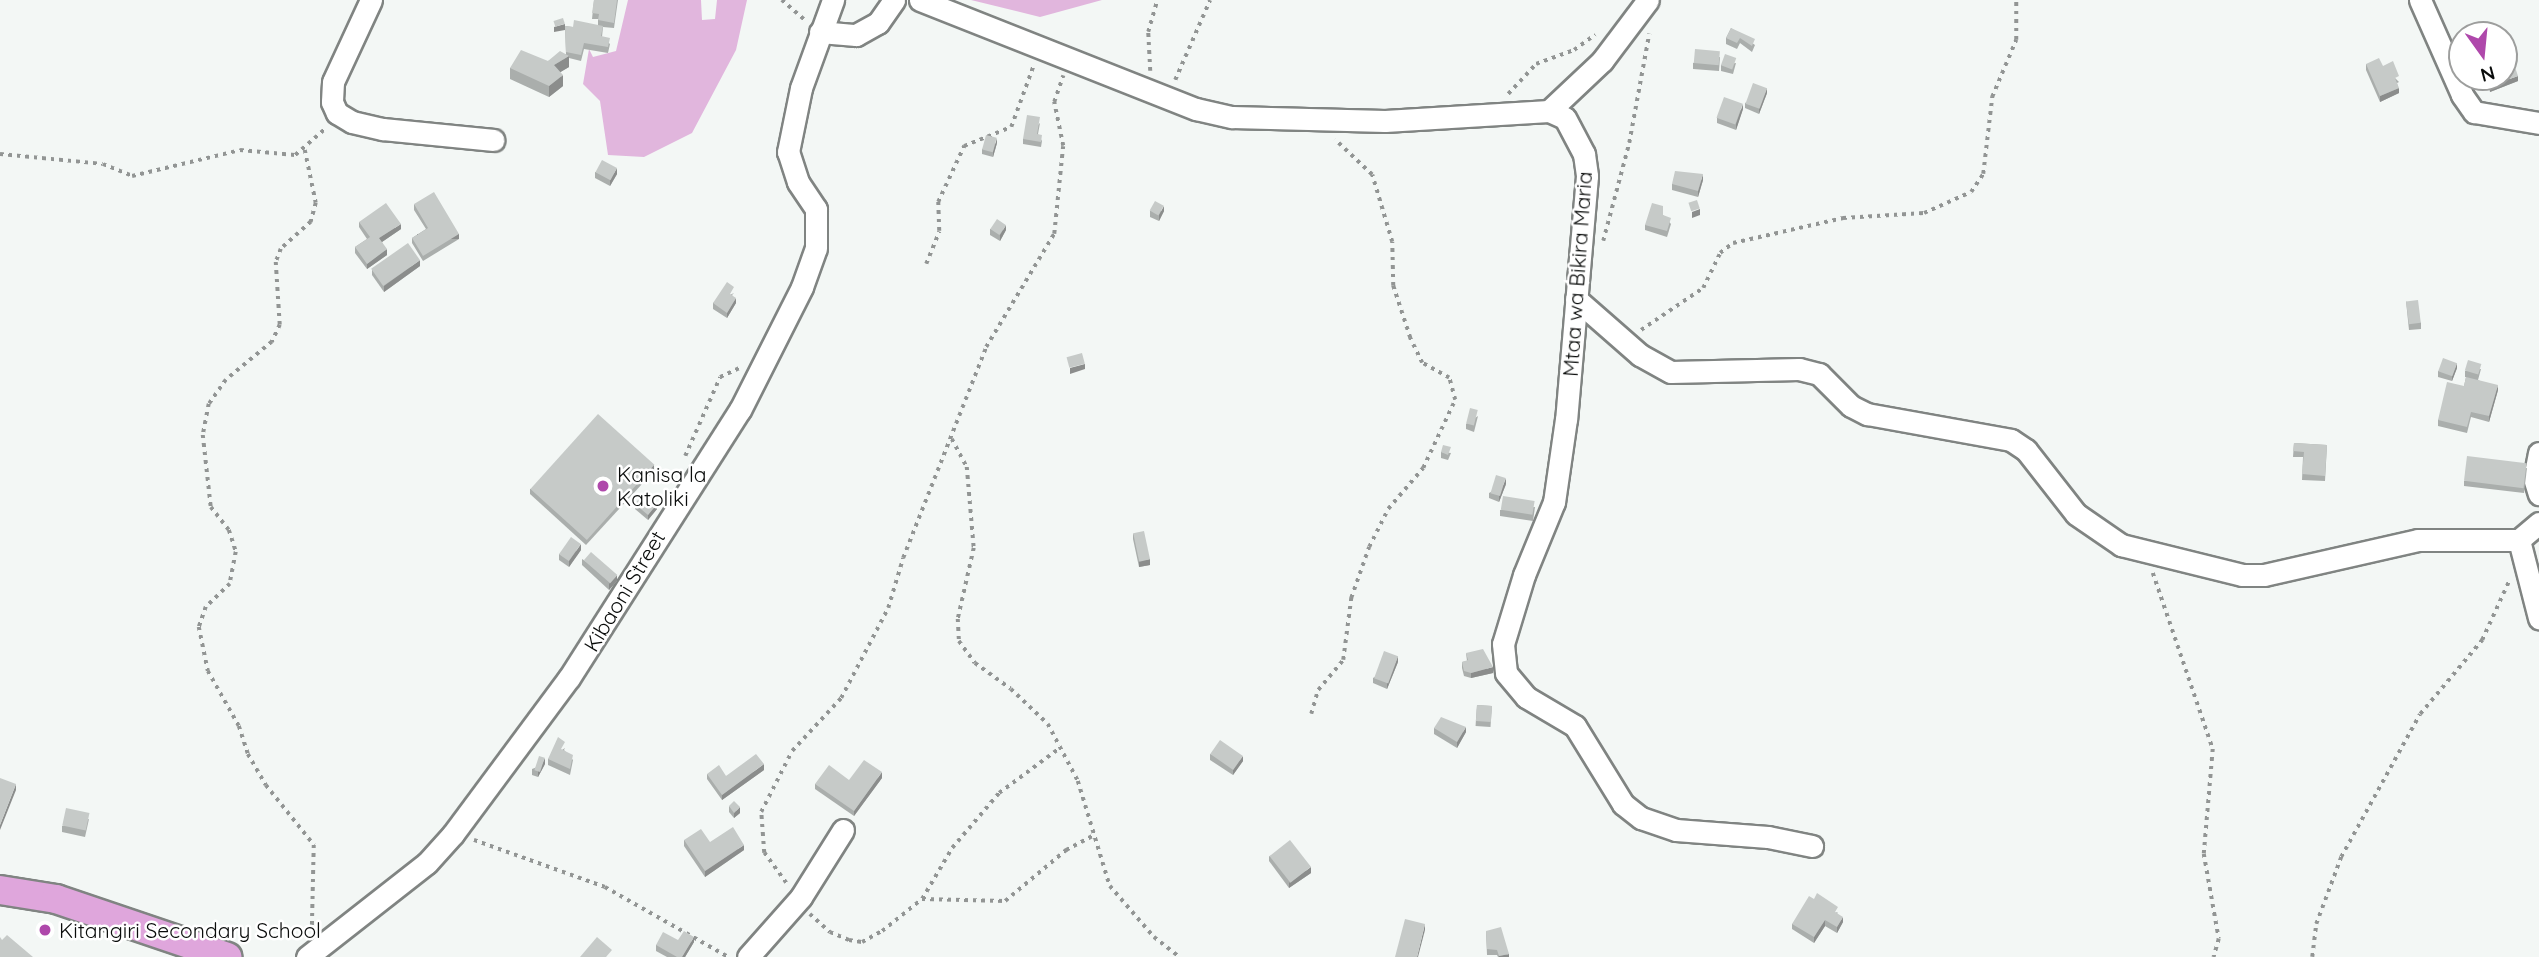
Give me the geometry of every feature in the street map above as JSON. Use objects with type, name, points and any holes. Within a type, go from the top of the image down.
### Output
[{"type":"main road","points":[[0,890],[55,899],[227,957]]},
{"type":"street","points":[[371,0],[333,82],[331,102],[337,113],[352,122],[383,129],[493,140]]},
{"type":"street","name":"Kibaoni Street","points":[[311,953],[427,863],[453,834],[569,678],[683,497],[719,445],[802,287],[816,248],[816,209],[798,183],[788,152],[802,88],[833,0]]},
{"type":"street","points":[[820,32],[856,35],[878,23],[894,0]]},
{"type":"street","points":[[920,0],[1050,48],[1159,94],[1231,117],[1304,120],[1475,117],[1549,111],[1602,61],[1649,10]]},
{"type":"street","points":[[2420,0],[2462,95],[2474,112],[2539,123]]},
{"type":"street","name":"Mtaa wa Bikira Maria","points":[[1549,111],[1565,118],[1584,154],[1587,176],[1558,481],[1506,632],[1506,673],[1526,697],[1575,726],[1623,804],[1641,818],[1676,830],[1768,837],[1812,846]]},
{"type":"street","points":[[1576,299],[1648,361],[1671,372],[1799,369],[1819,374],[1851,406],[1867,414],[2011,440],[2026,450],[2076,513],[2101,535],[2144,550],[2242,575],[2264,575],[2418,540],[2520,547]]},
{"type":"street","points":[[2539,453],[2534,478],[2539,494]]},
{"type":"street","points":[[2520,547],[2539,523]]},
{"type":"street","points":[[2520,547],[2539,618]]},
{"type":"street","points":[[748,957],[801,897],[843,830]]},
{"type":"path","points":[[782,0],[820,32]]},
{"type":"path","points":[[1157,0],[1148,32],[1159,94]]},
{"type":"path","points":[[1159,94],[1210,0]]},
{"type":"path","points":[[1628,342],[1703,288],[1720,253],[1733,243],[1843,218],[1924,213],[1971,192],[1983,174],[1992,97],[2016,40],[2016,0]]},
{"type":"path","points":[[1598,251],[1629,143],[1649,10]]},
{"type":"path","points":[[1475,117],[1511,92],[1536,64],[1584,44],[1601,26]]},
{"type":"path","points":[[926,264],[939,231],[938,202],[964,146],[1011,127],[1050,48]]},
{"type":"path","points":[[1050,48],[1063,77],[1054,102],[1063,146],[1054,234],[991,337],[888,608],[841,698],[792,751],[761,812],[764,853],[775,873],[801,897],[817,923],[862,942],[908,913],[922,899],[952,848],[999,793],[1061,747]]},
{"type":"path","points":[[0,155],[103,164],[131,176],[240,150],[283,155],[305,150],[337,113]]},
{"type":"path","points":[[1304,120],[1345,146],[1372,176],[1391,242],[1393,286],[1410,338],[1422,363],[1449,378],[1455,400],[1423,468],[1388,509],[1369,547],[1351,598],[1343,660],[1318,690],[1311,714]]},
{"type":"path","points":[[305,150],[316,204],[311,222],[281,249],[276,262],[280,325],[271,342],[226,380],[209,404],[203,435],[211,507],[229,530],[236,560],[230,584],[206,607],[200,627],[208,671],[239,726],[248,754],[266,785],[314,845],[309,912],[311,953]]},
{"type":"path","points":[[683,497],[685,457],[709,395],[720,377],[731,370],[759,366]]},
{"type":"path","points":[[951,438],[967,467],[974,548],[969,585],[957,631],[964,652],[1026,702],[1061,747],[1078,781],[1092,836],[1110,886],[1154,937],[1180,957]]},
{"type":"path","points":[[2312,957],[2316,924],[2341,857],[2420,714],[2482,640],[2520,547]]},
{"type":"path","points":[[2144,550],[2178,635],[2213,749],[2204,854],[2218,939],[2214,957]]},
{"type":"path","points":[[453,834],[604,887],[690,931],[728,957]]},
{"type":"path","points":[[922,899],[1005,901],[1066,850],[1092,836]]},
{"type":"shaded area","points":[[628,0],[701,0],[702,20],[715,19],[717,0],[747,0],[736,50],[692,133],[644,157],[608,155],[600,101],[583,84],[589,49],[593,57],[616,51]]},
{"type":"shaded area","points":[[971,0],[1102,0],[1040,17]]},
{"type":"building","points":[[594,0],[617,0],[614,23],[598,20],[599,14],[592,13]]},
{"type":"building","points":[[563,18],[565,24],[555,27],[553,21]]},
{"type":"building","points":[[574,20],[603,26],[601,36],[610,38],[608,47],[584,43],[581,55],[566,52],[565,26],[573,27]]},
{"type":"building","points":[[1731,28],[1755,39],[1752,46],[1740,38],[1737,43],[1726,38]]},
{"type":"building","points":[[1695,49],[1720,51],[1719,65],[1694,63]]},
{"type":"building","points":[[521,50],[548,61],[560,51],[569,56],[554,65],[563,75],[549,86],[510,68]]},
{"type":"building","points":[[1725,54],[1736,58],[1732,69],[1721,65]]},
{"type":"building","points":[[2379,58],[2383,66],[2393,61],[2399,76],[2395,78],[2399,88],[2380,96],[2366,64]]},
{"type":"building","points":[[1753,83],[1767,88],[1760,109],[1745,104]]},
{"type":"building","points":[[1724,97],[1743,104],[1735,125],[1716,118]]},
{"type":"building","points":[[1027,115],[1040,117],[1037,134],[1042,135],[1041,142],[1023,139]]},
{"type":"building","points":[[986,135],[997,138],[993,152],[982,149]]},
{"type":"building","points":[[602,160],[617,168],[610,180],[595,172]]},
{"type":"building","points":[[1675,171],[1703,174],[1698,191],[1672,184]]},
{"type":"building","points":[[434,192],[459,234],[423,256],[412,238],[428,228],[414,204]]},
{"type":"building","points":[[1697,200],[1700,209],[1691,211],[1688,203]]},
{"type":"building","points":[[1155,201],[1164,206],[1158,215],[1150,211]]},
{"type":"building","points":[[386,203],[401,224],[379,238],[387,249],[367,264],[355,247],[370,237],[359,222]]},
{"type":"building","points":[[1652,203],[1663,206],[1663,215],[1671,218],[1667,231],[1645,225]]},
{"type":"building","points":[[997,219],[1006,225],[999,235],[990,229]]},
{"type":"building","points":[[408,243],[420,260],[383,286],[371,269]]},
{"type":"building","points":[[727,282],[734,287],[730,294],[736,298],[727,313],[713,303]]},
{"type":"building","points":[[2418,300],[2421,323],[2409,324],[2406,301]]},
{"type":"building","points":[[1082,353],[1085,364],[1069,368],[1067,357]]},
{"type":"building","points":[[2443,358],[2457,363],[2452,376],[2438,371]]},
{"type":"building","points":[[2468,360],[2481,364],[2478,375],[2465,371]]},
{"type":"building","points":[[2466,377],[2498,385],[2489,416],[2471,412],[2467,427],[2438,420],[2447,382],[2464,386]]},
{"type":"building","points":[[1470,408],[1478,410],[1474,425],[1466,424]]},
{"type":"building","points":[[598,414],[654,465],[587,540],[530,489]]},
{"type":"building","points":[[2294,443],[2327,445],[2325,476],[2302,474],[2304,452],[2293,451]]},
{"type":"building","points":[[1443,445],[1451,447],[1448,455],[1441,452]]},
{"type":"building","points":[[2467,456],[2527,463],[2524,488],[2464,481]]},
{"type":"building","points":[[1496,475],[1506,478],[1500,496],[1490,493]]},
{"type":"building","points":[[641,496],[657,504],[648,515],[635,504]]},
{"type":"building","points":[[1503,496],[1535,501],[1532,515],[1501,510]]},
{"type":"building","points":[[1144,531],[1150,559],[1139,562],[1133,533]]},
{"type":"building","points":[[571,537],[581,544],[569,561],[559,554]]},
{"type":"building","points":[[591,552],[617,575],[610,583],[584,560]]},
{"type":"building","points":[[1483,649],[1493,667],[1471,673],[1464,671],[1462,662],[1468,660],[1466,653]]},
{"type":"building","points":[[1384,651],[1398,656],[1388,683],[1374,678]]},
{"type":"building","points":[[1477,705],[1492,706],[1491,722],[1476,721]]},
{"type":"building","points":[[1441,717],[1466,727],[1457,742],[1434,728]]},
{"type":"building","points":[[558,737],[565,742],[561,749],[573,755],[570,769],[548,759]]},
{"type":"building","points":[[1220,740],[1243,756],[1233,770],[1210,754]]},
{"type":"building","points":[[756,754],[764,764],[722,795],[707,774],[719,765],[726,776]]},
{"type":"building","points":[[539,756],[545,758],[540,772],[534,770]]},
{"type":"building","points":[[864,760],[882,772],[854,811],[815,784],[829,765],[849,780]]},
{"type":"building","points":[[0,778],[16,784],[0,825]]},
{"type":"building","points":[[734,801],[740,807],[734,813],[729,806]]},
{"type":"building","points":[[66,808],[89,813],[86,831],[62,826]]},
{"type":"building","points":[[733,827],[744,845],[705,871],[684,840],[701,829],[710,842]]},
{"type":"building","points":[[1290,840],[1311,867],[1290,883],[1270,856]]},
{"type":"building","points":[[1817,893],[1838,907],[1835,912],[1843,917],[1837,927],[1825,920],[1814,937],[1792,924],[1809,896],[1814,899]]},
{"type":"building","points":[[1405,919],[1425,924],[1417,957],[1395,957]]},
{"type":"building","points":[[1501,927],[1509,954],[1499,956],[1497,950],[1487,949],[1486,931]]},
{"type":"building","points":[[684,931],[694,937],[682,957],[656,945],[663,932],[678,940]]},
{"type":"building","points":[[7,935],[33,957],[0,957],[0,937],[2,940]]},
{"type":"building","points":[[597,937],[612,950],[606,957],[580,957]]},
{"type":"place","name":"Kanisa la Katoliki","points":[[603,486]]},
{"type":"place","name":"Kitangiri Secondary School","points":[[45,930]]}]
